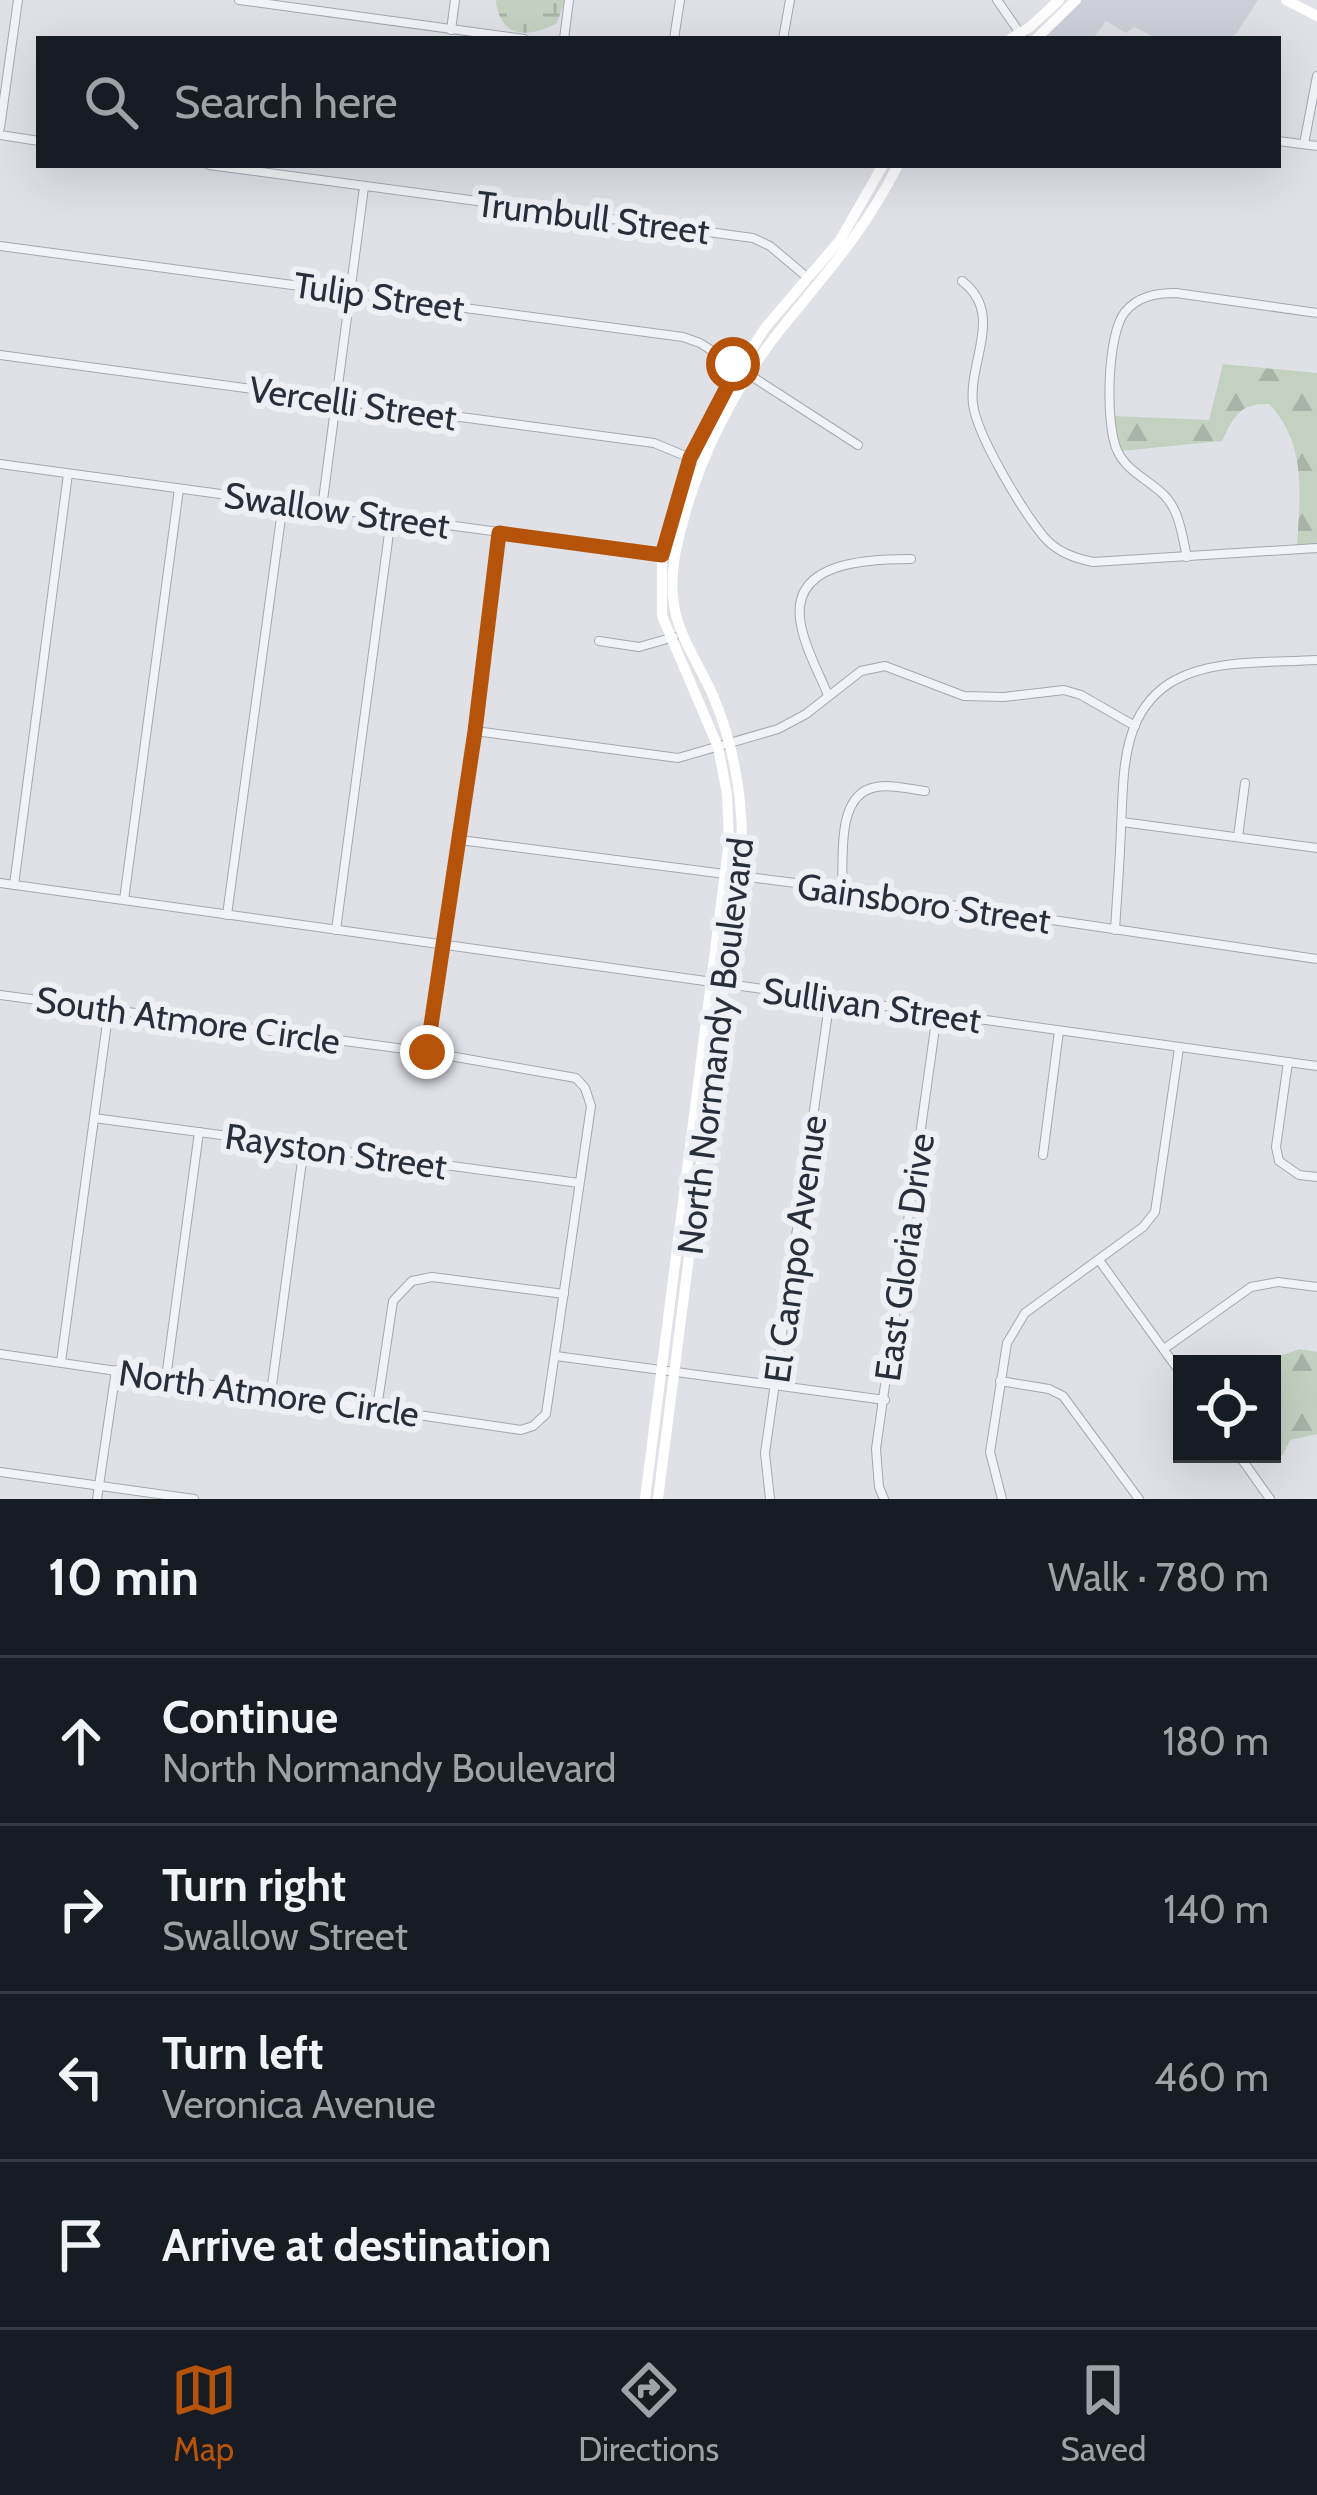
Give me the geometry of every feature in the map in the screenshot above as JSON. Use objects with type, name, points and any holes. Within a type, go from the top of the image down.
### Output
[{"type":"street","points":[[18,0],[0,131],[36,140]]},
{"type":"street","points":[[239,0],[500,36]]},
{"type":"street","points":[[343,14],[344,0]]},
{"type":"street","points":[[451,30],[455,0]]},
{"type":"street","points":[[564,36],[568,0]]},
{"type":"street","points":[[674,36],[680,0]]},
{"type":"street","points":[[784,36],[790,0]]},
{"type":"street","points":[[997,0],[1017,36]]},
{"type":"street","points":[[1019,36],[1059,0]]},
{"type":"street","points":[[1039,36],[1076,0]]},
{"type":"street","points":[[1286,0],[1317,16]]},
{"type":"street","points":[[1304,144],[1317,76]]},
{"type":"street","points":[[1281,141],[1317,146]]},
{"type":"street","name":"Trumbull Street","points":[[230,168],[753,238],[770,246],[813,283]]},
{"type":"street","name":"North Normandy Boulevard","points":[[813,283],[881,168]]},
{"type":"street","name":"North Normandy Boulevard","points":[[658,1499],[669,1372],[741,807],[715,701],[676,637],[668,555],[696,460],[743,371],[867,222],[896,168]]},
{"type":"street","points":[[322,508],[364,187]]},
{"type":"street","name":"Tulip Street","points":[[0,246],[683,337],[700,343],[858,445]]},
{"type":"street","points":[[962,281],[975,291],[986,324],[972,396],[976,427],[1045,538],[1070,557],[1093,562],[1317,548]]},
{"type":"street","points":[[1186,557],[1176,513],[1167,498],[1118,455],[1110,430],[1115,331],[1123,314],[1156,293],[1176,292],[1317,314]]},
{"type":"street","name":"Vercelli Street","points":[[0,355],[654,443],[696,460]]},
{"type":"street","name":"Swallow Street","points":[[0,464],[668,555]]},
{"type":"street","points":[[14,885],[68,474]]},
{"type":"street","points":[[124,900],[178,488]]},
{"type":"street","points":[[227,915],[284,503]]},
{"type":"street","points":[[336,930],[391,518]]},
{"type":"street","points":[[427,1052],[499,533]]},
{"type":"street","points":[[828,695],[800,624],[802,598],[816,578],[833,566],[871,559],[910,560]]},
{"type":"street","points":[[599,641],[640,647],[676,637]]},
{"type":"street","points":[[1115,930],[1122,772],[1135,726],[1156,694],[1173,681],[1217,667],[1317,660]]},
{"type":"street","points":[[475,731],[678,758],[778,729],[806,714],[861,671],[885,666],[964,696],[1004,698],[1064,690],[1135,726]]},
{"type":"street","points":[[1238,837],[1245,784]]},
{"type":"street","points":[[842,890],[846,824],[857,796],[874,787],[925,791]]},
{"type":"street","points":[[1122,822],[1317,848]]},
{"type":"street","name":"Gainsboro Street","points":[[460,840],[1317,958]]},
{"type":"street","name":"Sullivan Street","points":[[0,883],[1317,1066]]},
{"type":"street","name":"South Atmore Circle","points":[[0,996],[427,1052],[576,1078],[591,1106],[579,1183]]},
{"type":"street","name":"El Campo Avenue","points":[[770,1499],[765,1453],[830,998]]},
{"type":"street","points":[[61,1362],[110,1007]]},
{"type":"street","name":"East Gloria Drive","points":[[884,1499],[876,1449],[938,1013]]},
{"type":"street","points":[[1043,1155],[1059,1030]]},
{"type":"street","points":[[1002,1499],[991,1452],[1007,1343],[1025,1313],[1143,1227],[1155,1212],[1179,1048]]},
{"type":"street","points":[[1288,1062],[1276,1148],[1279,1161],[1299,1175],[1317,1177]]},
{"type":"street","name":"Rayston Street","points":[[94,1118],[579,1183]]},
{"type":"street","points":[[166,1378],[199,1132]]},
{"type":"street","points":[[271,1393],[304,1146]]},
{"type":"street","points":[[579,1183],[556,1356],[885,1400]]},
{"type":"street","points":[[1099,1260],[1173,1363]]},
{"type":"street","points":[[377,1408],[392,1301],[412,1281],[432,1276],[564,1294]]},
{"type":"street","points":[[1163,1349],[1251,1287],[1278,1282],[1317,1287]]},
{"type":"street","name":"North Atmore Circle","points":[[0,1354],[521,1430],[546,1414],[556,1356]]},
{"type":"street","points":[[97,1499],[116,1370]]},
{"type":"street","name":"North Normandy Boulevard","points":[[645,1499],[669,1372]]},
{"type":"street","points":[[1000,1381],[1063,1396],[1139,1499]]},
{"type":"street","points":[[1244,1463],[1270,1499]]},
{"type":"street","points":[[0,1472],[194,1499]]},
{"type":"shaded area","points":[[1081,0],[1258,0],[1232,36],[1152,36],[1134,27],[1126,33],[1106,21],[1095,36],[1046,36]]},
{"type":"green space","points":[[496,0],[565,0],[557,23],[526,33],[503,22]]},
{"type":"green space","points":[[1223,364],[1317,373],[1317,544],[1297,545],[1295,453],[1269,404],[1239,413],[1222,441],[1121,451],[1114,416],[1209,420]]},
{"type":"green space","points":[[1300,1349],[1317,1352],[1317,1434],[1290,1440],[1281,1456],[1281,1355]]},
{"type":"route","points":[[427,1052],[499,533],[662,555],[690,458],[737,368],[733,364]]}]
